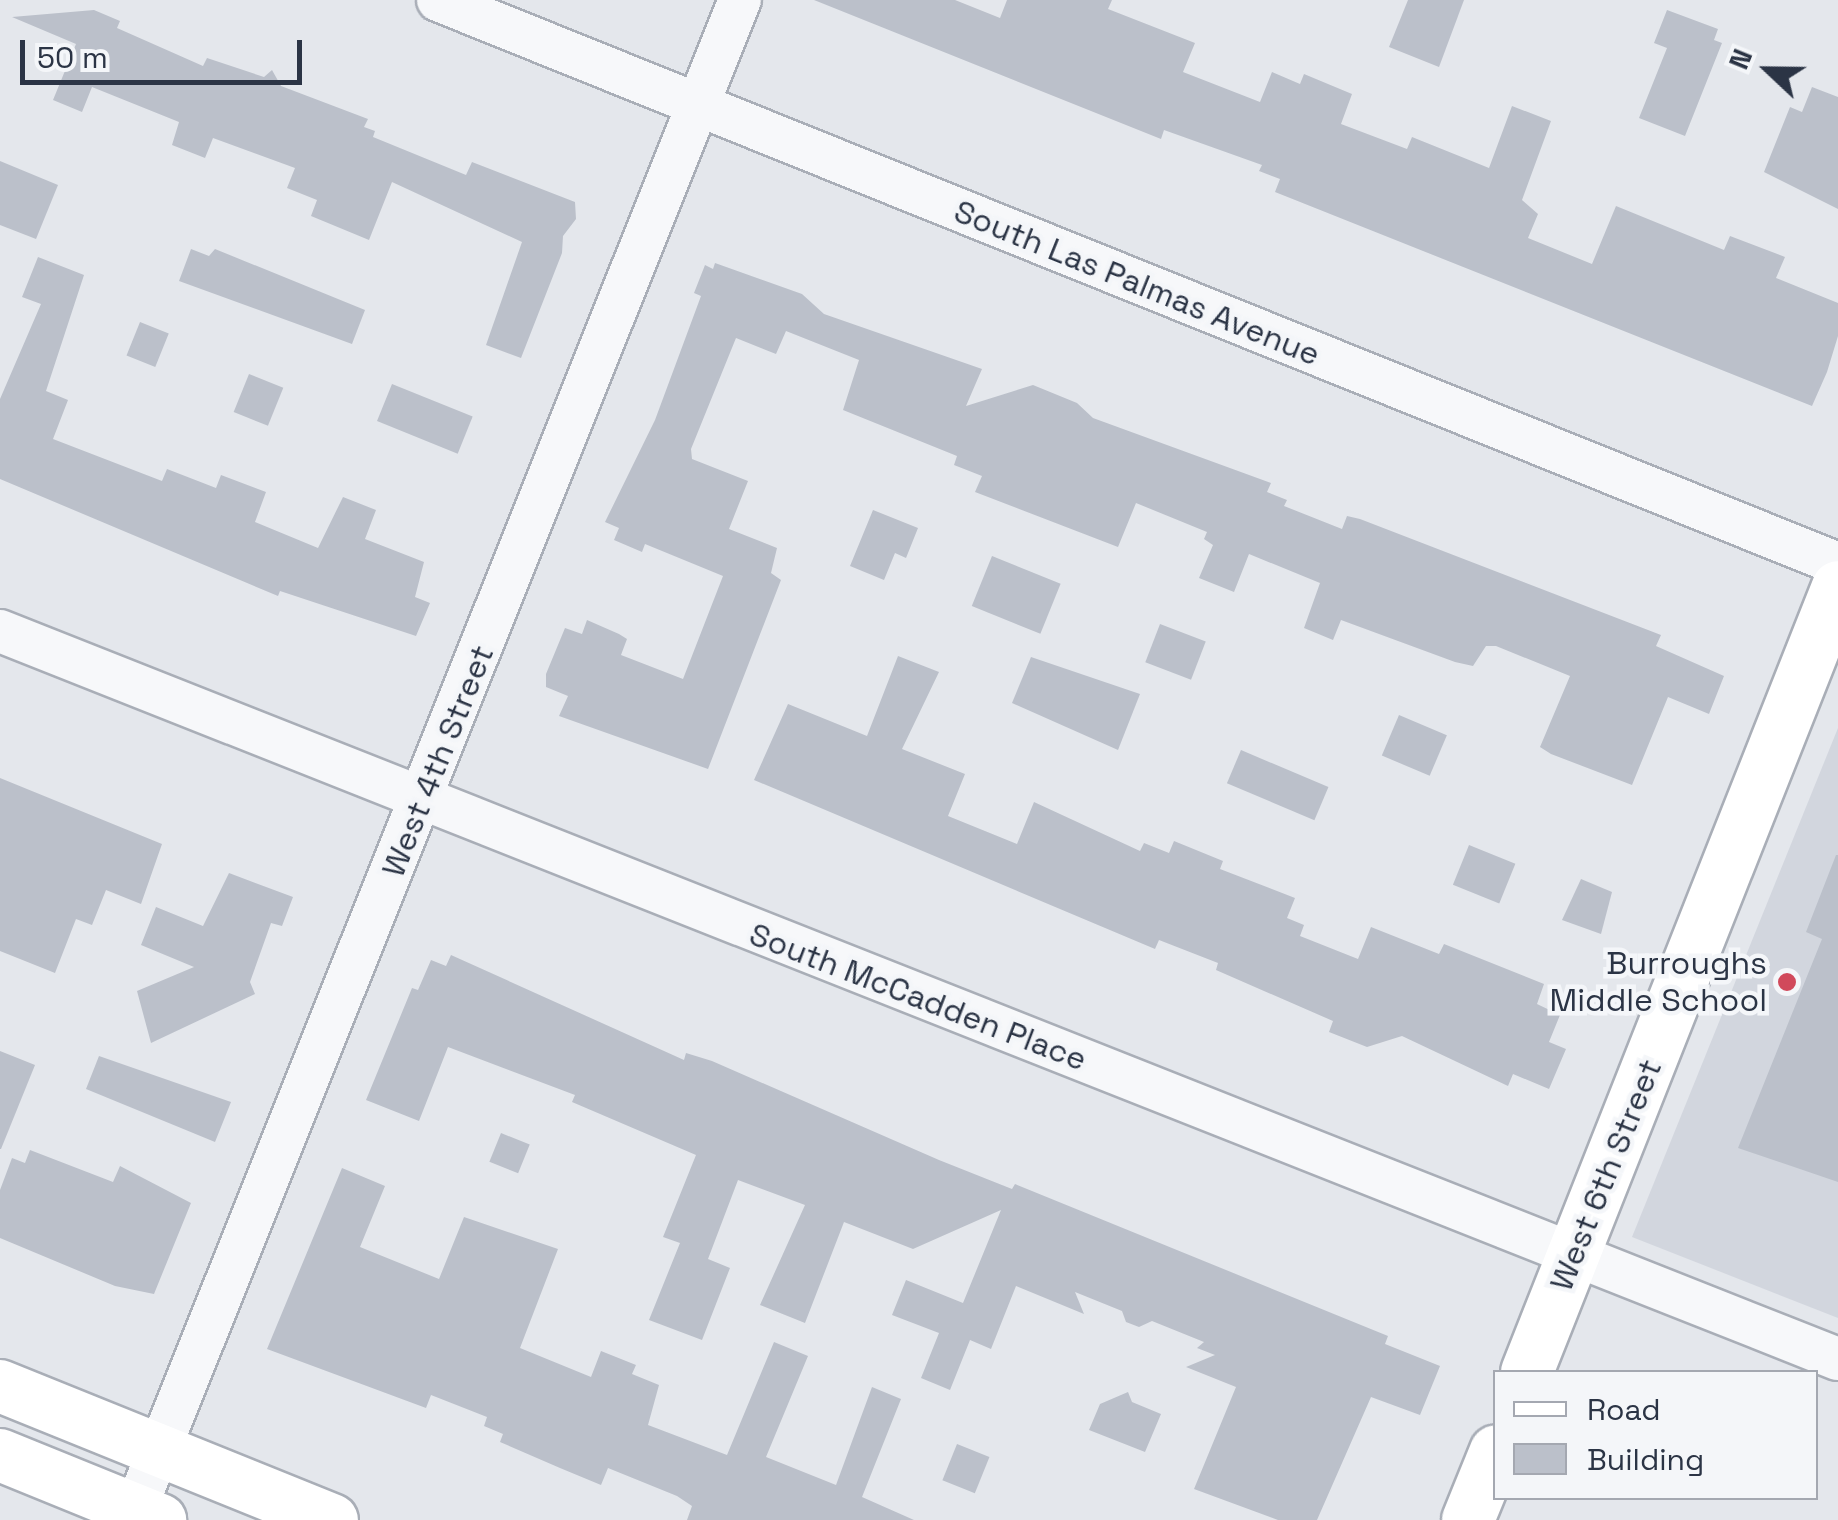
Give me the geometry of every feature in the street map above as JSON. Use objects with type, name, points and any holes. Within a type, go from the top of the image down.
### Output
[{"type":"main road","name":"West 6th Street","points":[[1528,1370],[1838,587]]},
{"type":"main road","points":[[0,1386],[332,1520]]},
{"type":"main road","points":[[0,1455],[142,1517]]},
{"type":"main road","points":[[1468,1520],[1493,1458]]},
{"type":"street","name":"South Las Palmas Avenue","points":[[438,0],[1838,564]]},
{"type":"street","name":"West 4th Street","points":[[142,1517],[160,1451],[740,0]]},
{"type":"street","name":"South McCadden Place","points":[[0,631],[422,803],[1838,1359]]},
{"type":"shaded area","name":"Burroughs Middle School","points":[[1838,728],[1838,1318],[1632,1237]]},
{"type":"building","points":[[814,0],[955,0],[1000,18],[1007,0],[1112,0],[1108,9],[1195,43],[1183,72],[1260,102],[1272,72],[1300,84],[1304,74],[1352,94],[1341,124],[1407,149],[1412,137],[1489,168],[1512,106],[1551,121],[1522,200],[1538,214],[1528,238],[1592,264],[1616,206],[1724,250],[1730,236],[1785,257],[1776,278],[1838,303],[1838,336],[1827,372],[1812,406],[1275,192],[1280,179],[1259,171],[1262,165],[1164,130],[1161,139]]},
{"type":"building","points":[[1408,0],[1464,0],[1439,67],[1389,47]]},
{"type":"building","points":[[94,10],[120,21],[117,28],[203,66],[207,58],[264,77],[272,70],[281,86],[368,119],[364,127],[375,131],[373,137],[466,175],[472,162],[575,202],[576,219],[563,236],[562,253],[521,358],[486,345],[522,242],[392,182],[369,240],[311,216],[317,200],[287,188],[295,168],[213,138],[205,158],[172,145],[179,122],[92,87],[82,112],[53,100],[76,44],[12,17]]},
{"type":"building","points":[[1667,10],[1718,29],[1714,40],[1722,43],[1685,136],[1639,118],[1667,48],[1654,43]]},
{"type":"building","points":[[1812,87],[1838,97],[1838,209],[1764,172],[1790,107],[1802,112]]},
{"type":"building","points":[[0,161],[58,185],[36,239],[0,225]]},
{"type":"building","points":[[191,249],[209,256],[215,249],[365,310],[352,344],[179,281]]},
{"type":"building","points":[[38,257],[84,275],[46,391],[68,400],[53,439],[162,481],[167,469],[216,488],[221,475],[266,492],[255,522],[318,548],[343,497],[376,510],[365,539],[424,562],[415,597],[430,603],[416,636],[280,591],[278,596],[0,479],[0,399],[41,304],[22,297]]},
{"type":"building","points":[[715,263],[802,294],[824,314],[982,369],[966,406],[1033,385],[1077,403],[1093,418],[1271,483],[1267,492],[1287,500],[1284,506],[1342,529],[1347,516],[1360,519],[1661,635],[1656,646],[1724,676],[1709,714],[1668,697],[1632,785],[1551,754],[1540,747],[1570,676],[1496,646],[1486,646],[1473,666],[1455,662],[1341,620],[1333,640],[1304,628],[1320,583],[1249,554],[1234,592],[1199,578],[1213,545],[1204,539],[1207,532],[1136,503],[1118,547],[975,492],[982,476],[954,465],[957,456],[843,410],[859,360],[786,331],[776,354],[736,338],[691,449],[692,459],[748,481],[729,529],[777,548],[771,573],[781,580],[708,769],[559,716],[568,696],[546,687],[546,674],[565,628],[582,634],[587,620],[627,639],[621,655],[683,679],[723,576],[645,544],[642,552],[614,540],[619,528],[605,522],[655,420],[701,296],[694,293],[705,265],[713,269]]},
{"type":"building","points":[[140,322],[169,334],[155,367],[127,355]]},
{"type":"building","points":[[249,374],[283,388],[268,426],[234,412]]},
{"type":"building","points":[[392,384],[473,417],[458,454],[377,421]]},
{"type":"building","points":[[873,510],[918,528],[906,558],[895,553],[884,580],[850,566]]},
{"type":"building","points":[[992,556],[1061,584],[1040,634],[972,606]]},
{"type":"building","points":[[1160,624],[1206,642],[1191,680],[1145,662]]},
{"type":"building","points":[[898,656],[939,672],[902,749],[965,774],[948,816],[1017,844],[1034,802],[1140,851],[1144,843],[1169,853],[1174,841],[1223,861],[1220,869],[1295,898],[1287,918],[1304,925],[1300,936],[1358,959],[1371,927],[1439,954],[1444,944],[1544,984],[1537,1004],[1560,1015],[1549,1042],[1566,1049],[1549,1089],[1513,1074],[1508,1086],[1402,1036],[1367,1047],[1329,1032],[1333,1021],[1216,970],[1218,963],[1159,940],[1155,949],[754,780],[788,704],[867,736]]},
{"type":"building","points":[[1031,657],[1140,694],[1118,750],[1012,703]]},
{"type":"building","points":[[1399,715],[1447,735],[1430,776],[1382,756]]},
{"type":"building","points":[[1241,750],[1328,787],[1314,820],[1227,783]]},
{"type":"building","points":[[0,778],[162,844],[141,904],[106,890],[92,925],[76,919],[55,973],[0,951]]},
{"type":"building","points":[[1469,845],[1515,864],[1499,904],[1453,885]]},
{"type":"building","points":[[1836,855],[1838,1182],[1738,1148],[1822,939],[1806,932]]},
{"type":"building","points":[[229,873],[293,897],[282,926],[271,923],[250,982],[255,994],[151,1043],[137,991],[194,967],[141,945],[156,907],[203,926]]},
{"type":"building","points":[[1581,879],[1612,892],[1601,934],[1562,920]]},
{"type":"building","points":[[451,955],[684,1060],[686,1053],[712,1061],[939,1160],[1012,1189],[1015,1184],[1388,1336],[1385,1344],[1440,1366],[1420,1415],[1371,1397],[1317,1520],[1278,1520],[1194,1489],[1236,1387],[1186,1367],[1215,1355],[1197,1348],[1204,1342],[1152,1321],[1139,1327],[1126,1322],[1122,1311],[1075,1292],[1084,1314],[1016,1286],[991,1349],[970,1340],[950,1390],[921,1378],[939,1333],[892,1315],[906,1280],[963,1303],[1001,1210],[913,1249],[844,1222],[805,1323],[760,1305],[805,1205],[738,1180],[708,1259],[730,1268],[702,1340],[649,1320],[680,1243],[663,1237],[696,1155],[572,1102],[575,1095],[448,1047],[419,1121],[366,1100],[412,988],[418,990],[431,960],[446,966]]},
{"type":"building","points":[[0,1051],[35,1065],[1,1149],[0,1149]]},
{"type":"building","points":[[99,1056],[231,1102],[215,1142],[86,1089]]},
{"type":"building","points":[[501,1133],[530,1145],[518,1173],[489,1162]]},
{"type":"building","points":[[30,1150],[113,1182],[120,1166],[191,1203],[154,1294],[115,1286],[0,1238],[0,1190],[12,1158],[25,1163]]},
{"type":"building","points":[[342,1168],[385,1186],[360,1247],[439,1279],[464,1217],[558,1249],[520,1348],[591,1377],[601,1351],[636,1365],[632,1374],[659,1385],[648,1425],[727,1455],[774,1342],[808,1356],[766,1457],[836,1485],[872,1387],[901,1399],[862,1497],[914,1520],[687,1520],[692,1506],[677,1496],[608,1468],[601,1485],[560,1468],[500,1442],[503,1434],[484,1426],[487,1417],[431,1395],[426,1408],[267,1349]]},
{"type":"building","points":[[1128,1392],[1132,1402],[1161,1414],[1145,1452],[1089,1430],[1100,1404]]},
{"type":"building","points":[[957,1444],[989,1457],[975,1493],[942,1480]]},
{"type":"place","name":"Burroughs Middle School","points":[[1787,982]]}]
